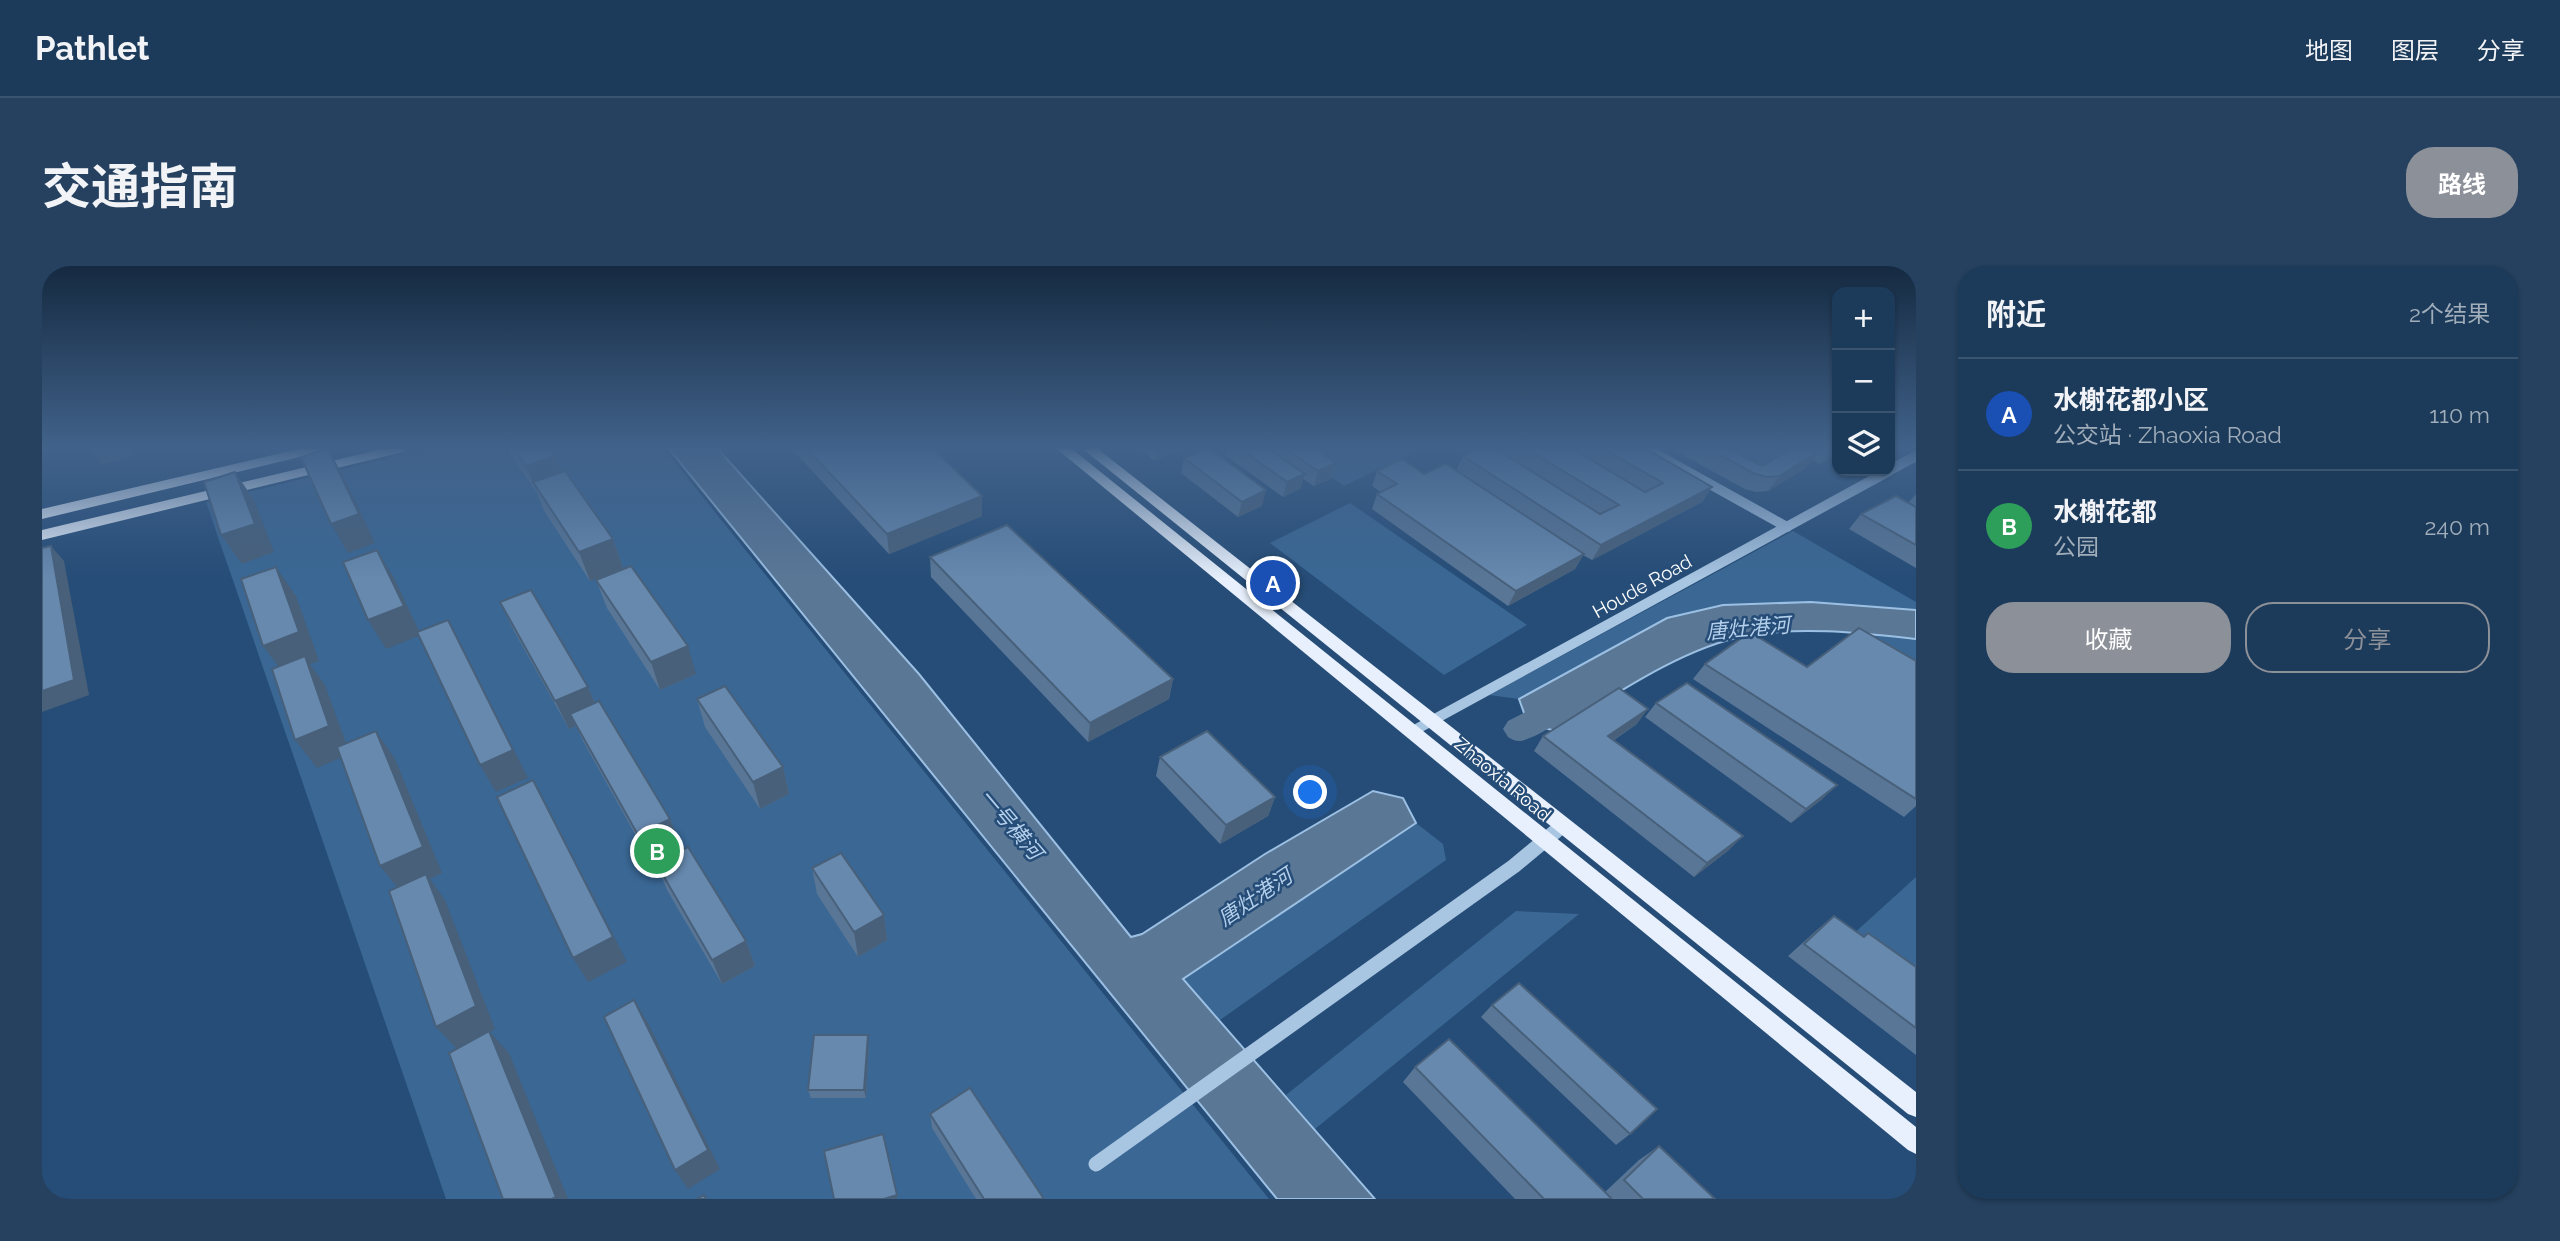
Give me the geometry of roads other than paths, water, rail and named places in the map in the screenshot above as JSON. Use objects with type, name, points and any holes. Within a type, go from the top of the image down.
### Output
[{"type":"main road","points":[[42,514],[132,493]]},
{"type":"main road","points":[[42,535],[218,493]]},
{"type":"main road","name":"Zhaoxia Road","points":[[1118,493],[1916,1142]]},
{"type":"main road","name":"Zhaoxia Road","points":[[1145,493],[1916,1107]]},
{"type":"street","points":[[1725,493],[1787,527]]},
{"type":"street","name":"Houde Road","points":[[1413,731],[1849,493]]},
{"type":"street","points":[[1096,1164],[1514,866],[1562,827]]},
{"type":"water","name":"一号横河","points":[[704,493],[757,493],[919,674],[1131,937],[1142,934],[1265,854],[1373,791],[1403,798],[1416,823],[1183,979],[1375,1199],[1277,1199]]},
{"type":"water","points":[[1811,602],[1916,610],[1916,639],[1809,631],[1746,636],[1722,642],[1672,662],[1556,731],[1528,724],[1519,699],[1667,618],[1723,605]]},
{"type":"waterway","name":"唐灶港河","points":[[1519,729],[1564,704]]},
{"type":"place","name":"水榭花都小区","points":[[1273,583]]},
{"type":"place","name":"水榭花都","points":[[657,851]]}]
